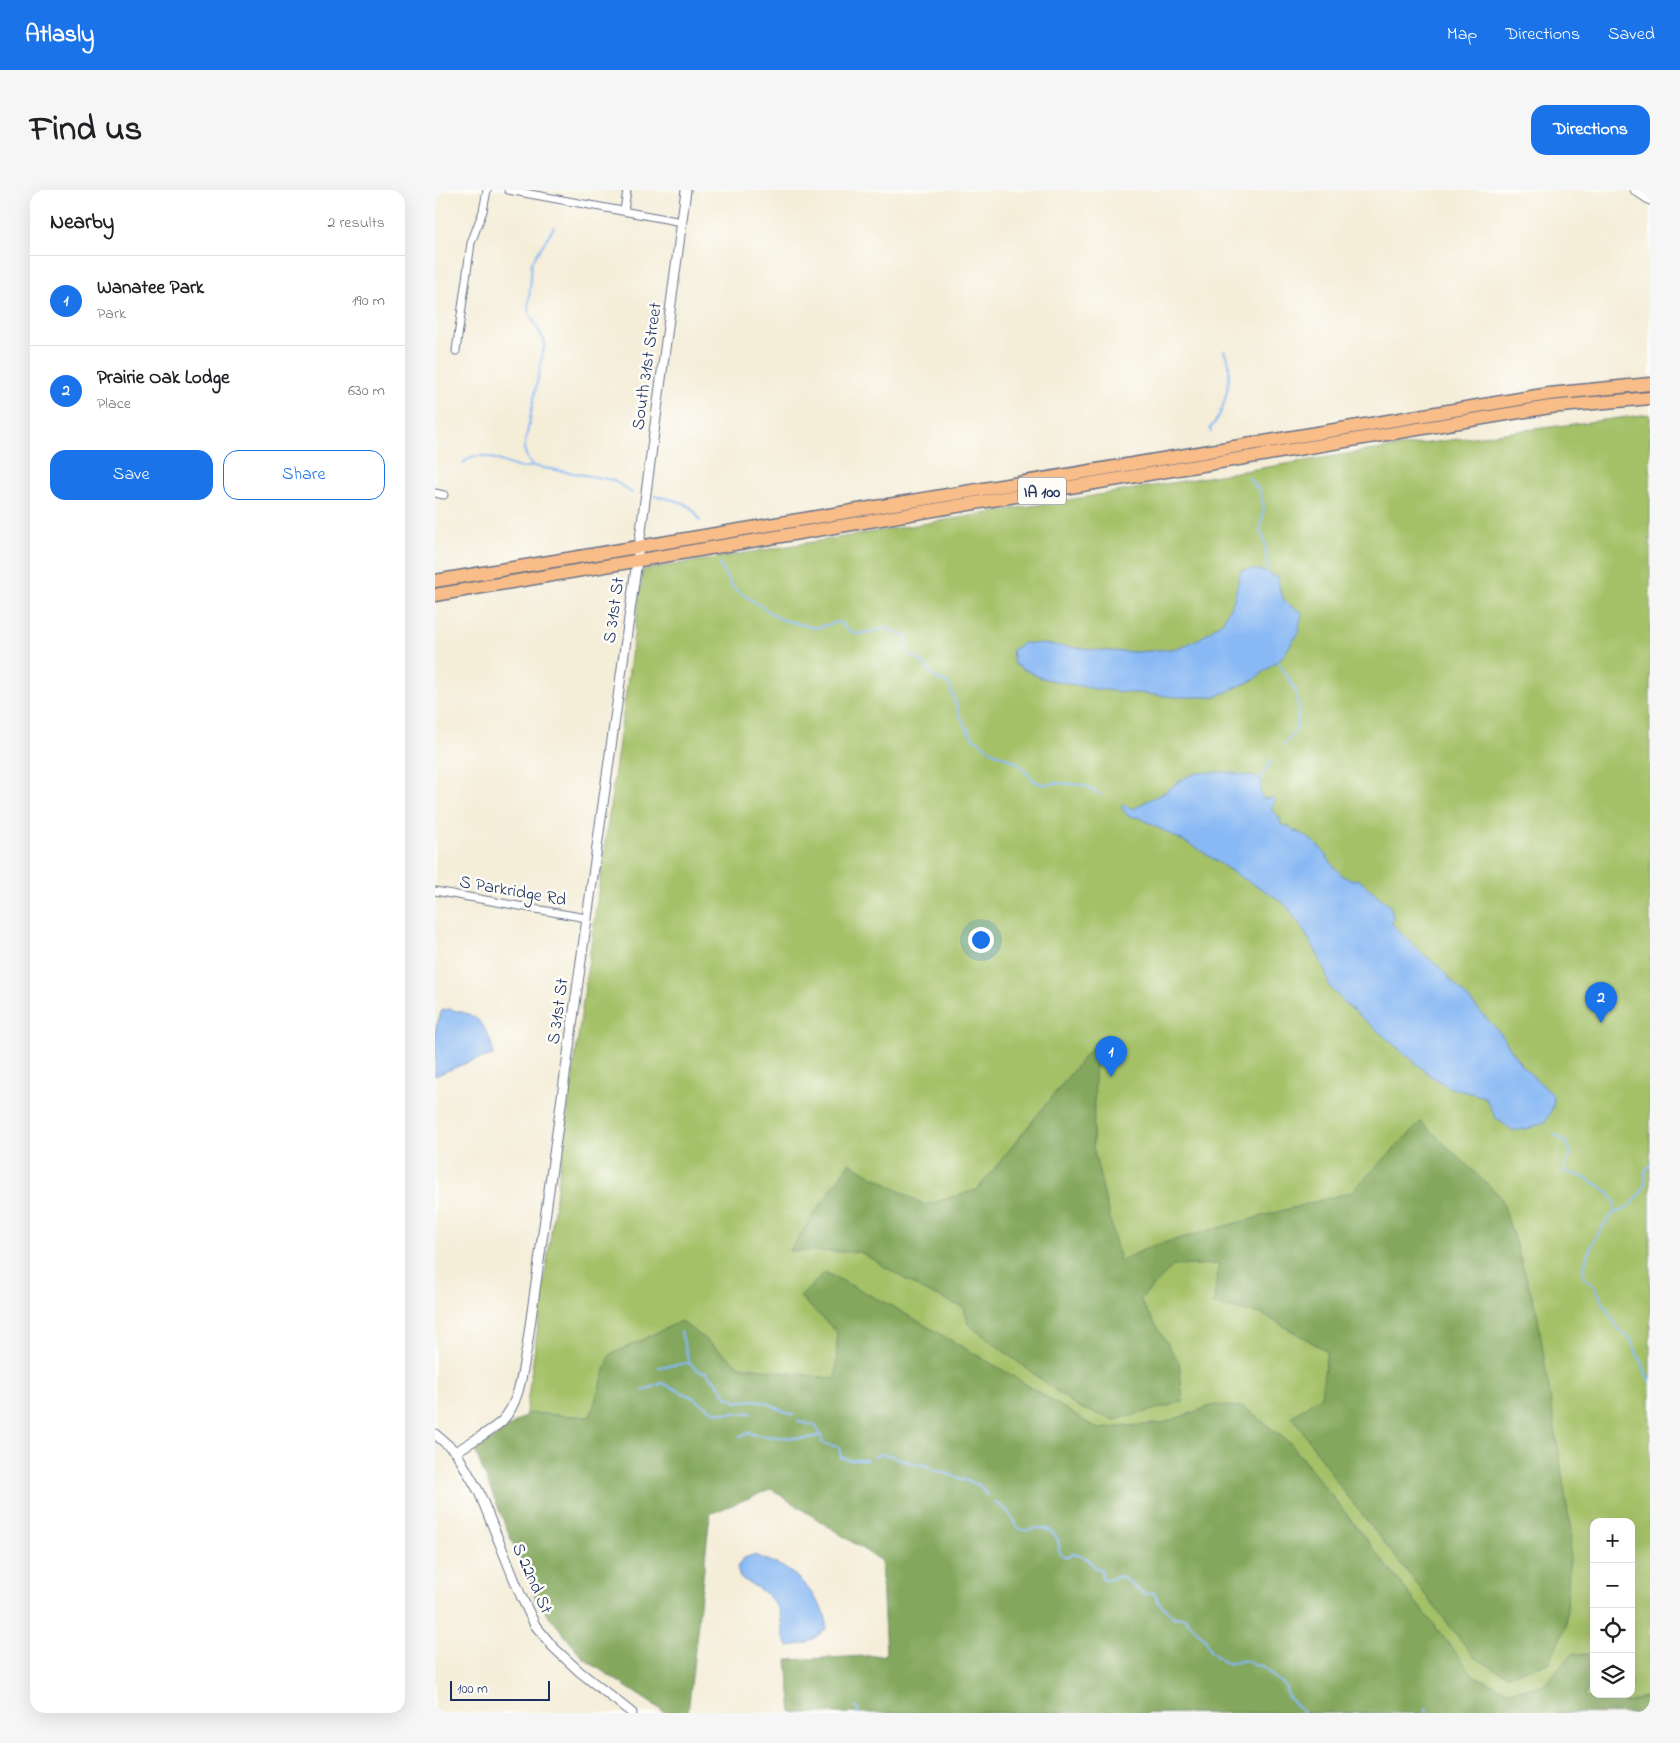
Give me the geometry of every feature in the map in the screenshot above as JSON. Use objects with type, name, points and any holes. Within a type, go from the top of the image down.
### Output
[{"type":"highway","name":"IA 100","points":[[435,580],[1549,394],[1650,384]]},
{"type":"highway","name":"IA 100","points":[[435,595],[1019,495],[1550,407],[1650,398]]},
{"type":"street","points":[[456,351],[471,243],[483,211],[487,190]]},
{"type":"street","points":[[508,190],[682,222]]},
{"type":"street","points":[[624,211],[627,190]]},
{"type":"street","name":"South 31st Street","points":[[638,547],[686,190]]},
{"type":"street","points":[[1635,190],[1647,195]]},
{"type":"street","points":[[435,493],[445,495]]},
{"type":"street","name":"S 31st St","points":[[456,1452],[502,1421],[513,1404],[521,1379],[638,547]]},
{"type":"street","name":"S Parkridge Rd","points":[[435,891],[586,918]]},
{"type":"street","name":"S 22nd St","points":[[435,1434],[456,1452],[479,1492],[521,1596],[535,1625],[553,1646],[580,1672],[632,1713]]},
{"type":"green space","points":[[1650,414],[1650,1713],[886,1713],[919,1478],[525,1419],[643,570],[1359,452]]},
{"type":"green space","points":[[1096,1042],[1093,1147],[1120,1262],[1148,1247],[1351,1192],[1421,1122],[1501,1197],[1537,1312],[1571,1532],[1566,1627],[1548,1663],[1507,1675],[1475,1658],[1342,1489],[1292,1416],[1321,1396],[1327,1351],[1262,1314],[1213,1305],[1219,1264],[1173,1266],[1140,1300],[1179,1362],[1183,1402],[1115,1420],[1077,1407],[968,1324],[964,1308],[925,1291],[860,1252],[789,1251],[849,1163],[925,1205],[977,1190]]},
{"type":"green space","points":[[825,1272],[895,1308],[1006,1372],[1098,1429],[1163,1423],[1214,1405],[1244,1407],[1290,1443],[1474,1676],[1508,1691],[1543,1686],[1573,1653],[1590,1655],[1590,1684],[1584,1697],[1627,1703],[1650,1695],[1650,1713],[792,1713],[787,1660],[886,1655],[881,1561],[771,1489],[710,1514],[688,1713],[666,1713],[584,1659],[536,1600],[475,1451],[529,1413],[590,1417],[610,1355],[681,1321],[740,1366],[836,1379],[837,1332],[800,1297]]},
{"type":"water","points":[[1241,570],[1259,570],[1278,577],[1281,595],[1287,603],[1302,612],[1298,634],[1282,657],[1255,679],[1215,697],[1177,697],[1095,689],[1041,678],[1014,664],[1012,650],[1024,643],[1105,651],[1139,652],[1180,648],[1204,636],[1223,621],[1234,599]]},
{"type":"water","points":[[1226,772],[1262,780],[1260,790],[1263,799],[1274,798],[1276,800],[1271,808],[1280,818],[1281,825],[1288,826],[1308,838],[1322,850],[1342,875],[1353,880],[1358,879],[1390,906],[1393,916],[1392,924],[1416,948],[1438,966],[1501,1034],[1522,1066],[1552,1094],[1553,1105],[1545,1122],[1530,1128],[1512,1131],[1495,1117],[1485,1097],[1451,1088],[1431,1076],[1346,1004],[1329,986],[1326,973],[1317,953],[1287,906],[1200,850],[1140,818],[1128,816],[1121,807],[1125,805],[1134,809],[1162,794],[1184,778],[1197,773]]},
{"type":"water","points":[[449,1009],[473,1016],[481,1023],[490,1040],[493,1055],[471,1061],[435,1076],[435,1030],[442,1010]]},
{"type":"water","points":[[753,1555],[788,1570],[802,1582],[823,1610],[826,1629],[808,1643],[788,1646],[783,1636],[781,1619],[776,1605],[760,1589],[740,1578],[737,1567],[744,1558]]},
{"type":"waterway","points":[[533,466],[528,460],[524,449],[545,342],[528,311],[532,262],[554,227]]},
{"type":"waterway","points":[[1211,432],[1210,428],[1219,416],[1227,390],[1229,363],[1224,351]]},
{"type":"waterway","points":[[463,464],[475,456],[482,456],[521,468],[533,466],[613,480],[632,493]]},
{"type":"waterway","points":[[1249,478],[1259,490],[1264,508],[1260,528],[1265,543],[1268,575]]},
{"type":"waterway","points":[[654,496],[675,500],[687,505],[700,521]]},
{"type":"waterway","points":[[719,563],[732,587],[780,619],[815,628],[839,622],[848,630],[858,634],[887,628],[906,636],[907,653],[922,662],[935,678],[949,684],[960,716],[971,736],[993,752],[1018,763],[1034,781],[1045,785],[1057,783],[1083,785],[1101,795]]},
{"type":"waterway","points":[[1277,660],[1295,689],[1299,709],[1296,730],[1284,745]]},
{"type":"waterway","points":[[1259,781],[1271,761]]},
{"type":"waterway","points":[[1554,1134],[1566,1143],[1570,1149],[1570,1157],[1564,1172],[1586,1178],[1605,1190],[1615,1201],[1614,1212]]},
{"type":"waterway","points":[[1650,1165],[1645,1171],[1645,1183],[1637,1198],[1623,1210],[1614,1213],[1598,1234],[1586,1259],[1583,1276],[1594,1285],[1619,1329],[1631,1340],[1650,1382]]},
{"type":"waterway","points":[[681,1332],[689,1363],[699,1371],[706,1372],[726,1396],[738,1402],[762,1401],[793,1415]]},
{"type":"waterway","points":[[659,1367],[689,1363]]},
{"type":"waterway","points":[[643,1391],[662,1383],[692,1397],[711,1410],[722,1413],[752,1413]]},
{"type":"waterway","points":[[798,1421],[816,1426],[821,1435],[822,1443],[839,1447],[841,1457],[849,1460],[867,1460]]},
{"type":"waterway","points":[[740,1436],[749,1433],[764,1436],[805,1438],[820,1435]]},
{"type":"waterway","points":[[874,1457],[881,1454],[914,1464],[925,1465],[932,1470],[979,1485],[988,1496]]},
{"type":"waterway","points":[[994,1502],[1008,1511],[1018,1528],[1023,1530],[1044,1528],[1052,1532],[1057,1538],[1059,1551],[1063,1556],[1070,1556],[1072,1553],[1088,1559],[1096,1568],[1101,1569],[1102,1578],[1108,1580],[1121,1576],[1145,1595],[1151,1592],[1154,1593],[1159,1603],[1175,1618],[1185,1618],[1206,1640],[1210,1651],[1223,1661],[1231,1663],[1244,1660],[1254,1665],[1262,1666],[1285,1686],[1288,1697],[1304,1713]]},
{"type":"waterway","points":[[856,1707],[859,1713]]},
{"type":"waterway","points":[[1426,1708],[1427,1713]]},
{"type":"place","name":"Prairie Oak Lodge","points":[[1601,1023]]},
{"type":"place","name":"Wanatee Park","points":[[1111,1077]]}]
